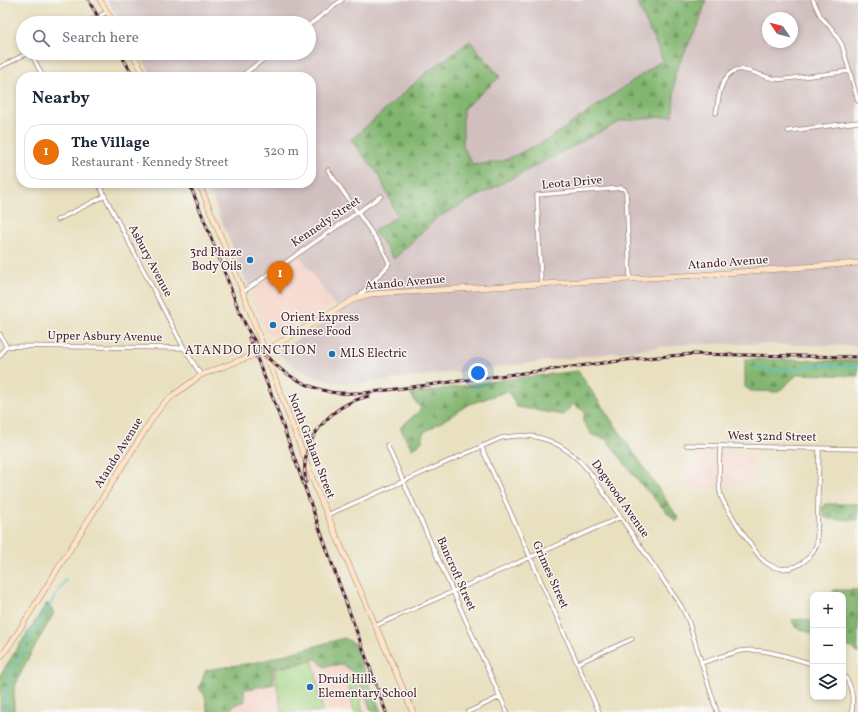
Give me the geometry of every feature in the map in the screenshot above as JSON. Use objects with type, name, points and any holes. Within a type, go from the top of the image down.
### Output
[{"type":"main road","points":[[100,0],[110,16]]},
{"type":"main road","points":[[136,60],[143,72]]},
{"type":"main road","name":"North Graham Street","points":[[201,188],[243,292],[326,515],[413,712]]},
{"type":"main road","name":"Atando Avenue","points":[[0,658],[11,643],[154,416],[164,403],[201,375],[265,351],[356,298],[370,294],[774,270],[858,263]]},
{"type":"street","points":[[316,20],[342,0]]},
{"type":"street","points":[[813,0],[821,17],[838,37],[858,100]]},
{"type":"street","points":[[99,16],[107,12]]},
{"type":"street","points":[[0,68],[16,60]]},
{"type":"street","points":[[33,60],[40,72]]},
{"type":"street","points":[[247,72],[263,60]]},
{"type":"street","points":[[716,112],[723,82],[736,70],[742,69],[761,76],[777,79],[850,71]]},
{"type":"street","points":[[788,131],[858,122]]},
{"type":"street","points":[[328,170],[381,246],[389,262],[388,266],[356,298]]},
{"type":"street","name":"Asbury Avenue","points":[[100,188],[184,348]]},
{"type":"street","name":"Leota Drive","points":[[541,284],[538,195],[614,189],[624,189],[630,278]]},
{"type":"street","points":[[57,220],[104,196]]},
{"type":"street","name":"Kennedy Street","points":[[243,292],[381,196]]},
{"type":"street","points":[[0,334],[6,346],[0,356]]},
{"type":"street","name":"Upper Asbury Avenue","points":[[6,346],[184,348]]},
{"type":"street","points":[[184,348],[201,375]]},
{"type":"street","name":"Dogwood Avenue","points":[[326,515],[501,438],[521,435],[535,436],[551,441],[571,453],[582,462],[596,479],[682,608],[688,620],[717,712]]},
{"type":"street","name":"Bancroft Street","points":[[387,445],[507,712]]},
{"type":"street","name":"West 32nd Street","points":[[686,445],[858,449]]},
{"type":"street","name":"Grimes Street","points":[[481,446],[599,712]]},
{"type":"street","points":[[720,446],[720,488],[723,500],[760,557],[769,564],[782,569],[802,564],[812,554],[817,544],[819,448]]},
{"type":"street","points":[[375,626],[621,517]]},
{"type":"street","points":[[578,663],[632,639]]},
{"type":"street","points":[[701,663],[737,652],[749,650],[769,652],[810,663]]},
{"type":"street","points":[[846,679],[850,685],[852,712]]},
{"type":"street","points":[[468,712],[500,697]]},
{"type":"shaded area","points":[[107,0],[858,0],[858,346],[686,344],[365,383],[332,381],[313,376],[295,367],[277,353],[340,313],[300,256],[250,290],[209,190],[210,188],[316,188],[316,72],[150,72],[143,60],[316,60],[316,16],[117,16]]},
{"type":"shaded area","points":[[300,256],[334,303],[291,327],[291,329],[280,335],[274,336],[266,331],[250,290]]},
{"type":"shaded area","points":[[705,452],[752,453],[752,484],[716,482],[716,489],[686,489],[688,464],[699,464],[699,456]]},
{"type":"shaded area","name":"Druid Hills Elementary School","points":[[316,659],[324,667],[342,664],[356,674],[373,712],[228,712],[235,705],[244,690],[272,668]]},
{"type":"green space","points":[[636,0],[706,0],[700,20],[675,73],[673,116],[621,121],[438,217],[394,259],[374,231],[397,216],[379,175],[351,140],[426,73],[470,41],[500,77],[463,109],[463,147],[473,165],[503,161],[549,139],[663,60]]},
{"type":"green space","points":[[745,359],[858,361],[858,376],[798,374],[778,392],[751,391],[745,387]]},
{"type":"green space","points":[[578,371],[679,519],[676,522],[638,481],[606,439],[592,435],[583,422],[585,412],[573,404],[563,415],[517,407],[508,391],[470,404],[423,433],[422,442],[412,449],[400,428],[421,409],[410,394],[508,379]]},
{"type":"green space","points":[[825,504],[858,504],[858,520],[829,519],[824,517],[822,508]]},
{"type":"green space","points":[[834,590],[858,590],[858,654],[846,646],[846,592],[833,592]]},
{"type":"green space","points":[[47,603],[54,613],[25,664],[14,689],[14,712],[0,712],[0,675]]},
{"type":"green space","points":[[802,619],[810,621],[810,633],[795,627],[792,620]]},
{"type":"green space","points":[[344,638],[353,643],[381,712],[373,712],[371,710],[356,674],[342,664],[324,667],[316,659],[272,668],[274,684],[244,690],[245,701],[235,705],[228,712],[208,712],[205,696],[199,688],[206,670],[258,662]]},
{"type":"green space","points":[[313,661],[323,712],[282,712],[274,669]]},
{"type":"green space","points":[[356,677],[362,709],[365,712],[354,712],[347,679]]},
{"type":"waterway","points":[[755,368],[776,371],[820,365],[846,367],[858,366]]},
{"type":"waterway","points":[[6,712],[5,700],[7,688],[14,667],[24,647],[66,579]]},
{"type":"railway","points":[[88,0],[98,16]]},
{"type":"railway","points":[[124,60],[131,72]]},
{"type":"railway","points":[[191,188],[240,314],[258,346],[266,356],[284,372],[295,379],[318,389],[330,392],[364,393],[635,359],[692,354],[858,357]]},
{"type":"railway","points":[[249,338],[274,401],[386,712]]},
{"type":"railway","points":[[306,482],[305,467],[307,453],[312,439],[320,427],[330,416],[342,407],[369,396]]},
{"type":"place","name":"3rd Phaze Body Oils","points":[[250,260]]},
{"type":"place","name":"The Village","points":[[280,294]]},
{"type":"place","name":"Orient Express Chinese Food","points":[[273,325]]},
{"type":"place","name":"MLS Electric","points":[[332,354]]},
{"type":"place","name":"Druid Hills Elementary School","points":[[310,687]]},
{"type":"district","name":"ATANDO JUNCTION","points":[[251,351]]}]
